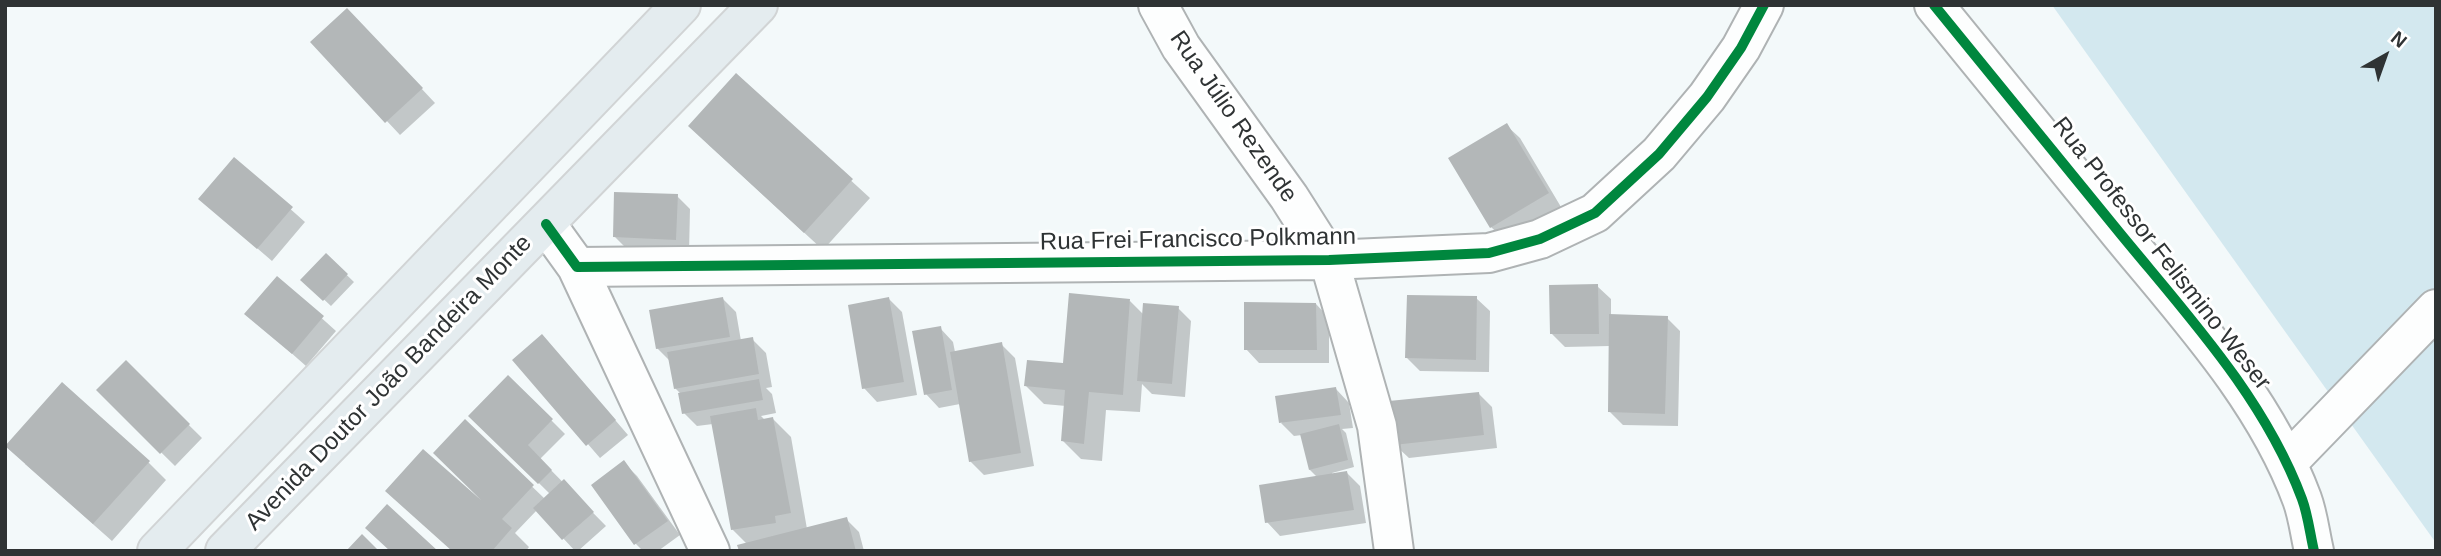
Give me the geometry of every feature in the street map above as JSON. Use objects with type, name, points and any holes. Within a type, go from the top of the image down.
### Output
[{"type":"main road","name":"Avenida Doutor João Bandeira Monte","points":[[157,551],[681,5]]},
{"type":"main road","name":"Avenida Doutor João Bandeira Monte","points":[[225,551],[758,5]]},
{"type":"main road","points":[[252,453],[288,486]]},
{"type":"street","name":"Rua Júlio Rezende","points":[[1158,5],[1181,47],[1290,197],[1329,260],[1377,426],[1394,551]]},
{"type":"street","name":"Rua Frei Francisco Polkmann","points":[[577,267],[1329,260],[1489,253],[1540,239],[1595,213],[1660,154],[1707,97],[1741,48],[1763,5]]},
{"type":"street","name":"Rua Professor Felismino Weser","points":[[1934,5],[2225,363],[2263,417],[2303,501],[2315,551]]},
{"type":"street","points":[[545,224],[577,267],[710,551]]},
{"type":"street","points":[[2287,463],[2436,309]]},
{"type":"shaded area","points":[[2052,5],[2436,5],[2436,543]]},
{"type":"building","points":[[347,8],[423,88],[385,123],[310,42]]},
{"type":"building","points":[[736,73],[853,179],[804,233],[688,126]]},
{"type":"building","points":[[1507,123],[1549,193],[1490,228],[1448,158]]},
{"type":"building","points":[[234,157],[293,207],[257,249],[198,199]]},
{"type":"building","points":[[614,192],[678,194],[676,240],[613,237]]},
{"type":"building","points":[[326,253],[348,274],[323,301],[300,280]]},
{"type":"building","points":[[277,276],[324,316],[292,354],[244,314]]},
{"type":"building","points":[[1598,284],[1599,334],[1550,334],[1549,285]]},
{"type":"building","points":[[1069,293],[1130,299],[1123,395],[1089,392],[1084,444],[1061,441],[1065,390],[1024,386],[1027,360],[1063,363]]},
{"type":"building","points":[[1407,295],[1477,296],[1476,360],[1405,358]]},
{"type":"building","points":[[723,297],[730,337],[656,349],[649,310]]},
{"type":"building","points":[[889,297],[904,382],[862,389],[848,305]]},
{"type":"building","points":[[1244,302],[1316,303],[1317,350],[1244,350]]},
{"type":"building","points":[[1143,303],[1179,306],[1172,384],[1137,381]]},
{"type":"building","points":[[1609,314],[1668,316],[1665,414],[1608,412]]},
{"type":"building","points":[[941,326],[952,390],[924,395],[912,331]]},
{"type":"building","points":[[542,334],[616,420],[586,446],[512,360]]},
{"type":"building","points":[[753,337],[759,374],[674,389],[667,352]]},
{"type":"building","points":[[1002,342],[1021,453],[969,462],[950,352]]},
{"type":"building","points":[[126,360],[190,424],[160,454],[96,390]]},
{"type":"building","points":[[508,375],[553,419],[528,445],[552,470],[538,484],[468,416]]},
{"type":"building","points":[[759,379],[763,400],[682,414],[678,393]]},
{"type":"building","points":[[62,382],[150,461],[93,524],[5,446]]},
{"type":"building","points":[[1336,387],[1341,415],[1279,423],[1275,396]]},
{"type":"building","points":[[1479,392],[1484,435],[1394,445],[1389,401]]},
{"type":"building","points":[[756,408],[758,420],[773,417],[791,513],[775,516],[776,523],[731,530],[710,416]]},
{"type":"building","points":[[465,419],[534,485],[502,519],[512,528],[492,551],[452,551],[385,491],[423,449],[481,500],[433,453]]},
{"type":"building","points":[[1339,424],[1348,460],[1309,470],[1300,434]]},
{"type":"building","points":[[624,460],[668,521],[634,545],[591,485]]},
{"type":"building","points":[[1347,471],[1354,510],[1265,523],[1259,485]]},
{"type":"building","points":[[564,479],[594,512],[562,540],[533,508]]},
{"type":"building","points":[[387,504],[438,551],[390,551],[365,528]]},
{"type":"building","points":[[847,517],[856,551],[739,551],[737,545]]},
{"type":"building","points":[[362,534],[379,551],[346,551]]},
{"type":"cycle path","points":[[546,224],[577,267],[1329,260],[1489,253],[1540,239],[1595,213],[1659,154],[1707,97],[1741,48],[1764,5]]},
{"type":"cycle path","points":[[1934,5],[2222,358],[2267,426],[2286,462],[2304,505],[2314,551]]}]
